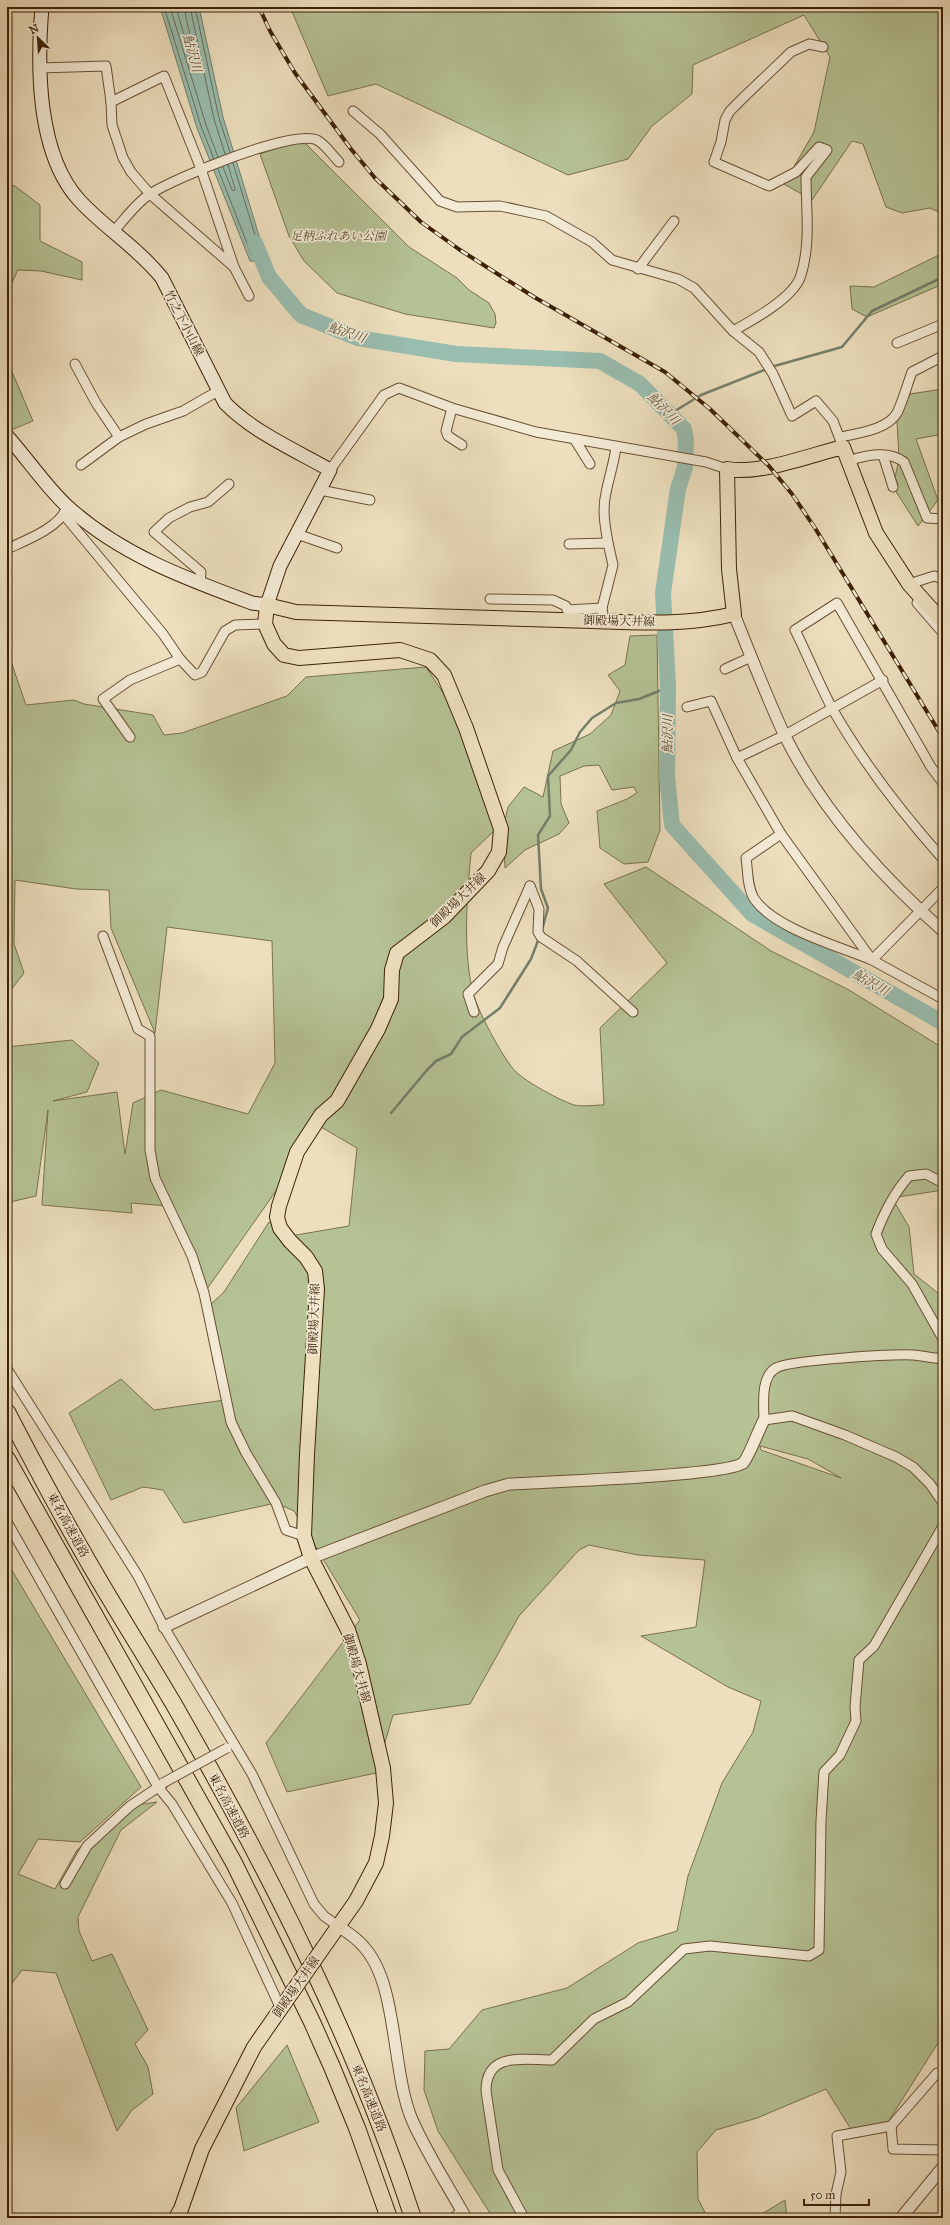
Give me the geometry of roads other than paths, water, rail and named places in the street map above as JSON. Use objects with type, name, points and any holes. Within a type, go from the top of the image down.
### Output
[{"type":"highway","name":"東名高速道路","points":[[7,1412],[85,1555],[208,1766],[284,1912],[354,2059],[378,2120],[413,2218]]},
{"type":"highway","name":"東名高速道路","points":[[7,1459],[234,1863],[312,2022],[332,2067],[357,2128],[389,2218]]},
{"type":"main road","name":"竹之下小山線","points":[[42,7],[39,68],[43,113],[59,167],[80,201],[148,261],[162,278],[225,403],[236,414],[330,470]]},
{"type":"main road","points":[[7,436],[65,510],[98,532],[160,568],[252,603],[267,605]]},
{"type":"main road","points":[[734,614],[729,569],[727,469],[743,470],[758,468],[842,442],[876,533],[909,584],[943,622]]},
{"type":"main road","points":[[265,624],[267,605],[280,566],[330,470]]},
{"type":"main road","name":"御殿場大井線","points":[[267,605],[296,612],[603,614],[681,622],[710,620],[734,614]]},
{"type":"main road","name":"御殿場大井線","points":[[181,2215],[202,2149],[254,2047],[356,1901],[376,1863],[382,1836],[386,1803],[383,1768],[359,1664],[348,1630],[311,1558],[304,1536],[307,1454],[317,1289],[315,1271],[306,1257],[290,1242],[280,1228],[277,1217],[279,1206],[297,1152],[321,1115],[336,1101],[378,1029],[391,1000],[392,970],[397,954],[444,917],[488,871],[499,852],[501,829],[464,722],[444,675],[430,660],[400,650],[299,658],[284,655],[274,644],[265,624]]},
{"type":"street","points":[[733,331],[763,314],[786,296],[801,276],[808,218],[806,177],[828,150],[819,147],[796,172],[769,186],[714,162],[721,142],[724,120],[744,96],[791,52],[809,44],[823,48]]},
{"type":"street","points":[[39,68],[106,66],[111,102],[112,125],[123,158],[131,172],[150,194],[234,267]]},
{"type":"street","points":[[111,102],[164,76],[204,168],[234,267],[249,296]]},
{"type":"street","points":[[353,112],[380,134],[440,201],[457,207],[500,206],[546,216],[592,242],[612,260],[638,269],[678,279],[694,288],[733,331],[759,352],[773,374],[792,416],[816,401],[831,418],[842,442],[888,422],[896,414],[912,372],[943,356]]},
{"type":"street","points":[[114,231],[150,194],[204,168],[250,152],[305,138],[318,140],[339,162]]},
{"type":"street","points":[[638,269],[674,221]]},
{"type":"street","points":[[897,343],[943,324]]},
{"type":"street","points":[[75,364],[96,403],[119,437]]},
{"type":"street","points":[[330,470],[384,395],[399,388],[452,408],[536,432],[706,462],[727,469]]},
{"type":"street","points":[[81,464],[119,437],[146,424],[183,411],[218,391]]},
{"type":"street","points":[[452,408],[446,431],[448,436],[462,445]]},
{"type":"street","points":[[575,440],[590,464]]},
{"type":"street","points":[[490,599],[553,600],[566,606],[567,610],[603,614],[613,565],[604,520],[605,494],[612,474],[616,447]]},
{"type":"street","points":[[883,455],[893,487]]},
{"type":"street","points":[[848,461],[861,456],[896,456],[904,462],[927,518],[943,519]]},
{"type":"street","points":[[200,584],[201,572],[154,532],[170,518],[190,507],[208,502],[229,484]]},
{"type":"street","points":[[320,490],[370,500]]},
{"type":"street","points":[[7,549],[42,533],[65,510],[163,634],[180,659],[195,675],[202,672],[225,631],[235,625],[265,624]]},
{"type":"street","points":[[297,534],[337,548]]},
{"type":"street","points":[[569,544],[608,542]]},
{"type":"street","points":[[943,579],[934,576],[909,584],[916,603],[943,633]]},
{"type":"street","points":[[943,783],[931,767],[883,680],[837,603],[795,630],[833,709],[870,768],[916,828],[943,859]]},
{"type":"street","points":[[734,614],[785,735],[832,812],[856,842],[920,910],[943,931]]},
{"type":"street","points":[[725,669],[751,657]]},
{"type":"street","points":[[130,737],[103,699],[130,680],[180,659]]},
{"type":"street","points":[[737,758],[785,735],[883,680]]},
{"type":"street","points":[[687,707],[711,702],[737,758],[781,834],[872,960]]},
{"type":"street","points":[[781,834],[746,858],[751,892],[754,899],[768,913],[782,923],[872,960],[943,999]]},
{"type":"street","points":[[474,1012],[468,994],[498,964],[503,947],[530,886],[539,909],[541,935],[577,961],[634,1012]]},
{"type":"street","points":[[872,960],[943,888]]},
{"type":"street","points":[[103,936],[138,1029],[150,1036],[150,1150],[155,1178],[192,1256],[204,1292],[232,1422],[246,1453],[276,1503],[286,1530],[304,1536]]},
{"type":"street","points":[[943,1183],[926,1174],[909,1176],[900,1186],[883,1216],[876,1234],[882,1249],[912,1284],[943,1339]]},
{"type":"street","points":[[164,1627],[311,1558],[486,1491],[509,1484],[692,1473],[724,1469],[742,1464],[748,1456],[756,1434],[764,1420],[764,1391],[768,1377],[775,1368],[801,1363],[912,1355],[943,1359]]},
{"type":"street","points":[[7,1369],[138,1576],[164,1627],[231,1746],[252,1774],[314,1904],[324,1916],[365,1948],[378,1970],[390,2014],[400,2076],[413,2122],[464,2215],[453,2218]]},
{"type":"street","points":[[764,1420],[792,1416],[845,1434],[896,1457],[913,1467],[930,1484],[943,1503]]},
{"type":"street","points":[[7,1522],[160,1785],[232,1903],[284,2005]]},
{"type":"street","points":[[524,2218],[498,2170],[486,2091],[486,2079],[494,2067],[507,2060],[552,2060],[594,2019],[628,2002],[684,1949],[710,1946],[809,1956],[819,1950],[821,1822],[824,1772],[840,1754],[856,1721],[855,1707],[860,1660],[874,1646],[943,1526]]},
{"type":"street","points":[[65,1884],[87,1846],[130,1806],[160,1785],[231,1746]]},
{"type":"street","points":[[835,2218],[836,2194],[841,2172],[837,2136],[891,2126],[936,2073],[943,2073]]},
{"type":"street","points":[[891,2126],[892,2150],[943,2150]]},
{"type":"street","points":[[901,2218],[943,2166]]},
{"type":"water","points":[[160,7],[199,7],[223,117],[267,262],[250,261],[197,128]]},
{"type":"waterway","name":"鮎沢川","points":[[255,243],[269,277],[301,315],[358,338],[456,354],[600,361],[640,384],[684,429],[686,440],[685,467],[678,489],[663,593],[668,685],[667,776],[672,825],[752,914],[943,1023]]},
{"type":"waterway","points":[[771,367],[842,347],[872,311],[943,277]]},
{"type":"waterway","points":[[670,414],[701,395],[767,369]]},
{"type":"waterway","points":[[542,930],[548,908],[541,889],[538,835],[550,816],[548,776],[571,750],[580,732],[592,718],[616,703],[639,699],[659,691],[668,685]]},
{"type":"waterway","points":[[391,1113],[436,1061],[451,1054],[462,1037],[500,1008],[531,959],[539,938]]},
{"type":"railway","points":[[259,7],[270,31],[295,73],[351,149],[375,178],[421,222],[460,250],[534,297],[665,372],[710,409],[769,466],[792,494],[815,528],[943,738]]},
{"type":"park label","name":"足柄ふれあい公園","points":[[338,236]]}]
